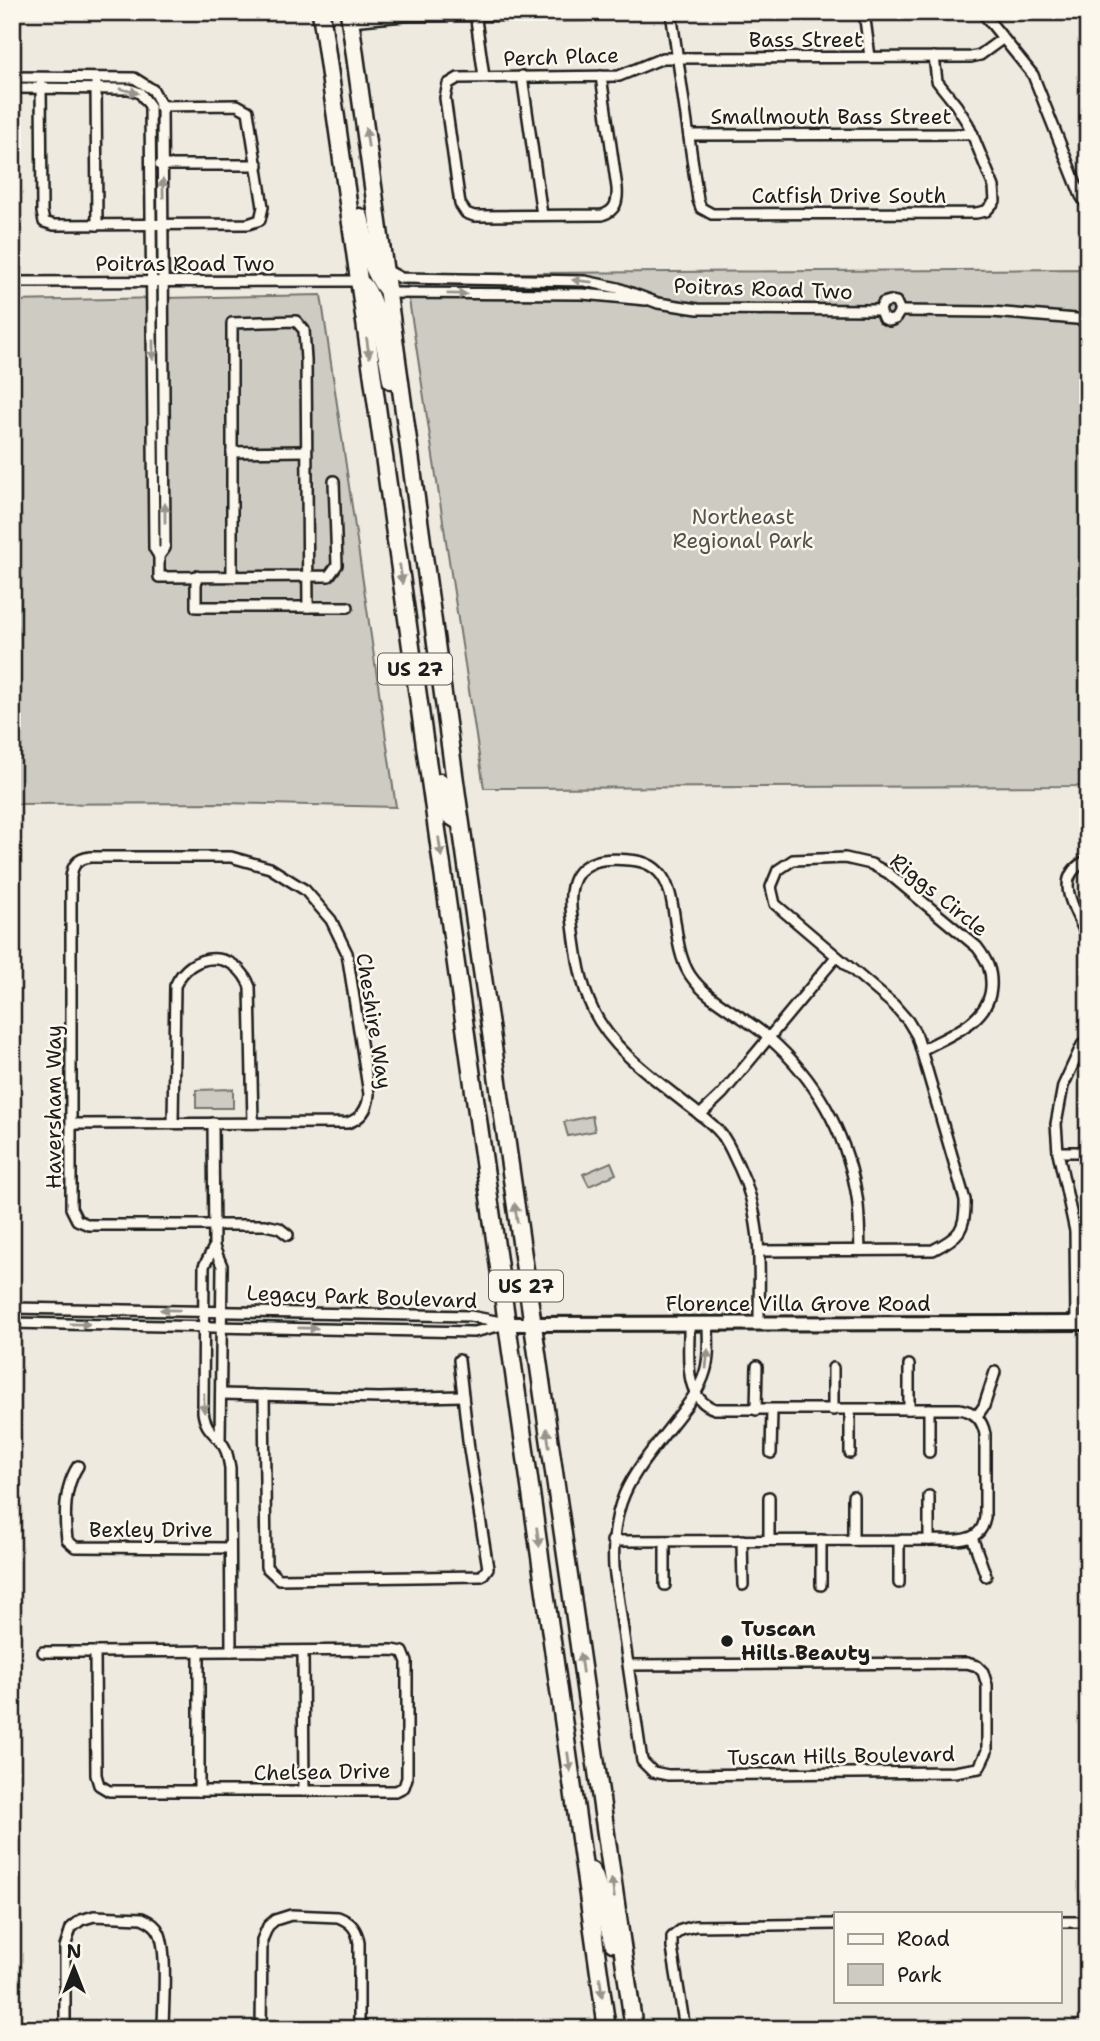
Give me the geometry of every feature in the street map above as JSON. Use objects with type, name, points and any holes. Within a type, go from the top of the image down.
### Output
[{"type":"highway","name":"US 27","points":[[321,12],[607,2029]]},
{"type":"highway","name":"US 27","points":[[346,15],[386,270],[460,822],[634,2029]]},
{"type":"highway","points":[[332,93],[342,114],[352,185],[366,254],[389,293]]},
{"type":"highway","points":[[359,281],[370,294],[374,306],[390,370],[403,462],[414,480]]},
{"type":"highway","points":[[413,660],[422,684],[445,806],[452,819],[460,822]]},
{"type":"highway","points":[[584,1867],[588,1868],[595,1878],[611,1936],[626,2029]]},
{"type":"street","points":[[346,15],[585,15],[600,12]]},
{"type":"street","points":[[671,12],[689,135]]},
{"type":"street","points":[[864,12],[870,57]]},
{"type":"street","points":[[982,12],[1032,75],[1081,196],[1088,206]]},
{"type":"street","points":[[1083,12],[1088,18]]},
{"type":"street","points":[[475,14],[484,77]]},
{"type":"street","name":"Bass Street","points":[[678,58],[977,57],[1002,39]]},
{"type":"street","points":[[934,57],[937,81],[957,105],[973,134]]},
{"type":"street","name":"Perch Place","points":[[542,215],[474,216],[466,213],[460,204],[445,98],[448,83],[458,78],[625,74],[658,58],[678,58]]},
{"type":"street","points":[[522,76],[542,215],[602,215],[616,206],[617,192],[601,76]]},
{"type":"street","points":[[12,77],[127,77],[141,81],[153,90],[162,106],[165,548],[159,556]]},
{"type":"street","points":[[41,77],[42,219],[50,225],[248,224],[260,220],[263,207],[258,165],[250,115],[245,108],[237,105],[150,106]]},
{"type":"street","points":[[96,77],[97,225]]},
{"type":"street","points":[[12,88],[135,91],[144,97],[150,106],[154,548],[159,556],[159,577],[329,576],[337,565],[334,481]]},
{"type":"street","name":"Smallmouth Bass Street","points":[[689,135],[973,134]]},
{"type":"street","name":"Catfish Drive South","points":[[689,135],[698,200],[704,211],[717,215],[986,211],[993,205],[994,187],[973,134]]},
{"type":"street","points":[[152,165],[258,165]]},
{"type":"street","name":"Poitras Road Two","points":[[386,270],[405,278],[585,281],[625,290],[647,300]]},
{"type":"street","name":"Poitras Road Two","points":[[12,282],[359,281]]},
{"type":"street","name":"Poitras Road Two","points":[[389,293],[583,294],[647,300],[708,310],[880,310]]},
{"type":"street","name":"Poitras Road Two","points":[[890,300],[898,305],[900,310],[895,319],[890,321],[883,318],[880,310],[883,303],[890,300]]},
{"type":"street","name":"Poitras Road Two","points":[[900,310],[992,312],[1088,320]]},
{"type":"street","points":[[232,576],[232,323],[296,321],[304,330],[308,607]]},
{"type":"street","points":[[232,452],[306,451]]},
{"type":"street","points":[[153,486],[165,486]]},
{"type":"street","points":[[196,576],[196,607],[348,607]]},
{"type":"street","name":"Cheshire Way","points":[[72,1124],[346,1123],[359,1117],[367,1106],[369,1094],[352,974],[343,942],[315,899],[293,881],[270,868],[244,859],[219,856],[90,857],[75,863]]},
{"type":"street","name":"Riggs Circle","points":[[761,1251],[933,1250],[955,1239],[966,1218],[965,1200],[922,1050],[913,1029],[901,1012],[775,904],[771,887],[778,870],[793,860],[845,858],[871,864],[888,873],[977,947],[987,959],[992,974],[990,997],[983,1011],[972,1022],[922,1050]]},
{"type":"street","points":[[759,1323],[761,1251],[754,1210],[740,1169],[721,1134],[630,1057],[607,1033],[587,996],[577,951],[570,896],[573,880],[588,865],[597,861],[627,860],[650,863],[658,869],[668,884],[678,948],[690,975],[704,989],[768,1037],[810,1083],[825,1104],[843,1142],[857,1194],[860,1250]]},
{"type":"street","points":[[1088,860],[1072,872],[1067,886],[1069,898],[1088,940]]},
{"type":"street","name":"Haversham Way","points":[[75,863],[71,878],[71,1208],[77,1220],[89,1226],[265,1226],[279,1228],[288,1235]]},
{"type":"street","points":[[701,1115],[722,1094],[836,957]]},
{"type":"street","points":[[173,1123],[175,986],[179,977],[192,964],[208,959],[218,959],[235,965],[242,971],[250,987],[253,1123]]},
{"type":"street","points":[[1082,1323],[1071,1206],[1058,1152],[1056,1124],[1061,1093],[1077,1054],[1088,1039]]},
{"type":"street","points":[[213,1123],[214,1247],[222,1266],[220,1441]]},
{"type":"street","points":[[1058,1152],[1088,1152]]},
{"type":"street","points":[[214,1247],[204,1266],[204,1418],[209,1431],[227,1452],[230,1468],[231,1651]]},
{"type":"street","points":[[1076,1250],[1088,1250]]},
{"type":"street","name":"Legacy Park Boulevard","points":[[12,1308],[470,1316],[507,1324]]},
{"type":"street","name":"Legacy Park Boulevard","points":[[12,1322],[474,1332],[507,1324]]},
{"type":"street","name":"Florence Villa Grove Road","points":[[507,1324],[1082,1323]]},
{"type":"street","points":[[612,1541],[929,1540],[972,1537],[980,1531],[985,1517],[985,1434],[977,1416],[964,1409],[715,1409],[704,1404],[694,1392],[691,1381],[690,1324]]},
{"type":"street","name":"Tuscan Hills Boulevard","points":[[628,1665],[967,1663],[977,1666],[983,1672],[987,1685],[987,1751],[979,1768],[954,1772],[668,1775],[653,1772],[642,1761],[628,1665],[614,1568],[612,1541],[617,1511],[628,1485],[683,1411],[702,1380],[707,1366],[708,1324]]},
{"type":"street","points":[[264,1395],[266,1567],[279,1579],[482,1576],[488,1568],[469,1449],[459,1360]]},
{"type":"street","points":[[909,1365],[909,1409]]},
{"type":"street","points":[[756,1410],[757,1366]]},
{"type":"street","points":[[832,1410],[833,1368]]},
{"type":"street","points":[[977,1416],[984,1406],[995,1372]]},
{"type":"street","points":[[221,1394],[379,1398],[463,1396]]},
{"type":"street","points":[[929,1409],[929,1452]]},
{"type":"street","points":[[771,1453],[772,1410]]},
{"type":"street","points":[[850,1410],[850,1453]]},
{"type":"street","name":"Bexley Drive","points":[[78,1466],[70,1481],[67,1497],[67,1540],[75,1547],[230,1548]]},
{"type":"street","points":[[853,1496],[853,1540]]},
{"type":"street","points":[[929,1496],[929,1540]]},
{"type":"street","points":[[768,1540],[769,1497]]},
{"type":"street","points":[[972,1537],[986,1576]]},
{"type":"street","points":[[743,1540],[743,1586]]},
{"type":"street","points":[[821,1540],[821,1585]]},
{"type":"street","points":[[899,1540],[899,1583]]},
{"type":"street","points":[[665,1541],[665,1585]]},
{"type":"street","name":"Chelsea Drive","points":[[43,1652],[393,1650],[403,1653],[407,1662],[407,1778],[404,1787],[396,1791],[114,1791],[99,1785],[96,1774],[95,1652]]},
{"type":"street","points":[[199,1651],[199,1791]]},
{"type":"street","points":[[303,1651],[304,1791]]},
{"type":"street","points":[[261,2029],[262,1940],[268,1926],[275,1920],[291,1915],[338,1917],[345,1919],[355,1929],[359,1943],[359,2029]]},
{"type":"street","points":[[65,2029],[65,1940],[75,1923],[94,1916],[142,1917],[159,1932],[163,1947],[163,2029]]},
{"type":"street","points":[[1062,1922],[1088,1922]]},
{"type":"street","points":[[685,2029],[672,1948],[672,1937],[681,1930],[695,1926],[834,1924]]},
{"type":"green space","name":"Northeast Regional Park","points":[[1088,269],[1088,786],[484,788],[405,274]]},
{"type":"green space","points":[[321,295],[396,807],[225,803],[12,804],[12,301]]},
{"type":"green space","points":[[233,1089],[233,1108],[196,1108],[196,1090]]},
{"type":"green space","points":[[592,1116],[595,1131],[568,1136],[564,1122]]},
{"type":"green space","points":[[611,1162],[616,1174],[589,1186],[583,1174]]},
{"type":"place","name":"Tuscan Hills Beauty","points":[[727,1641]]}]
